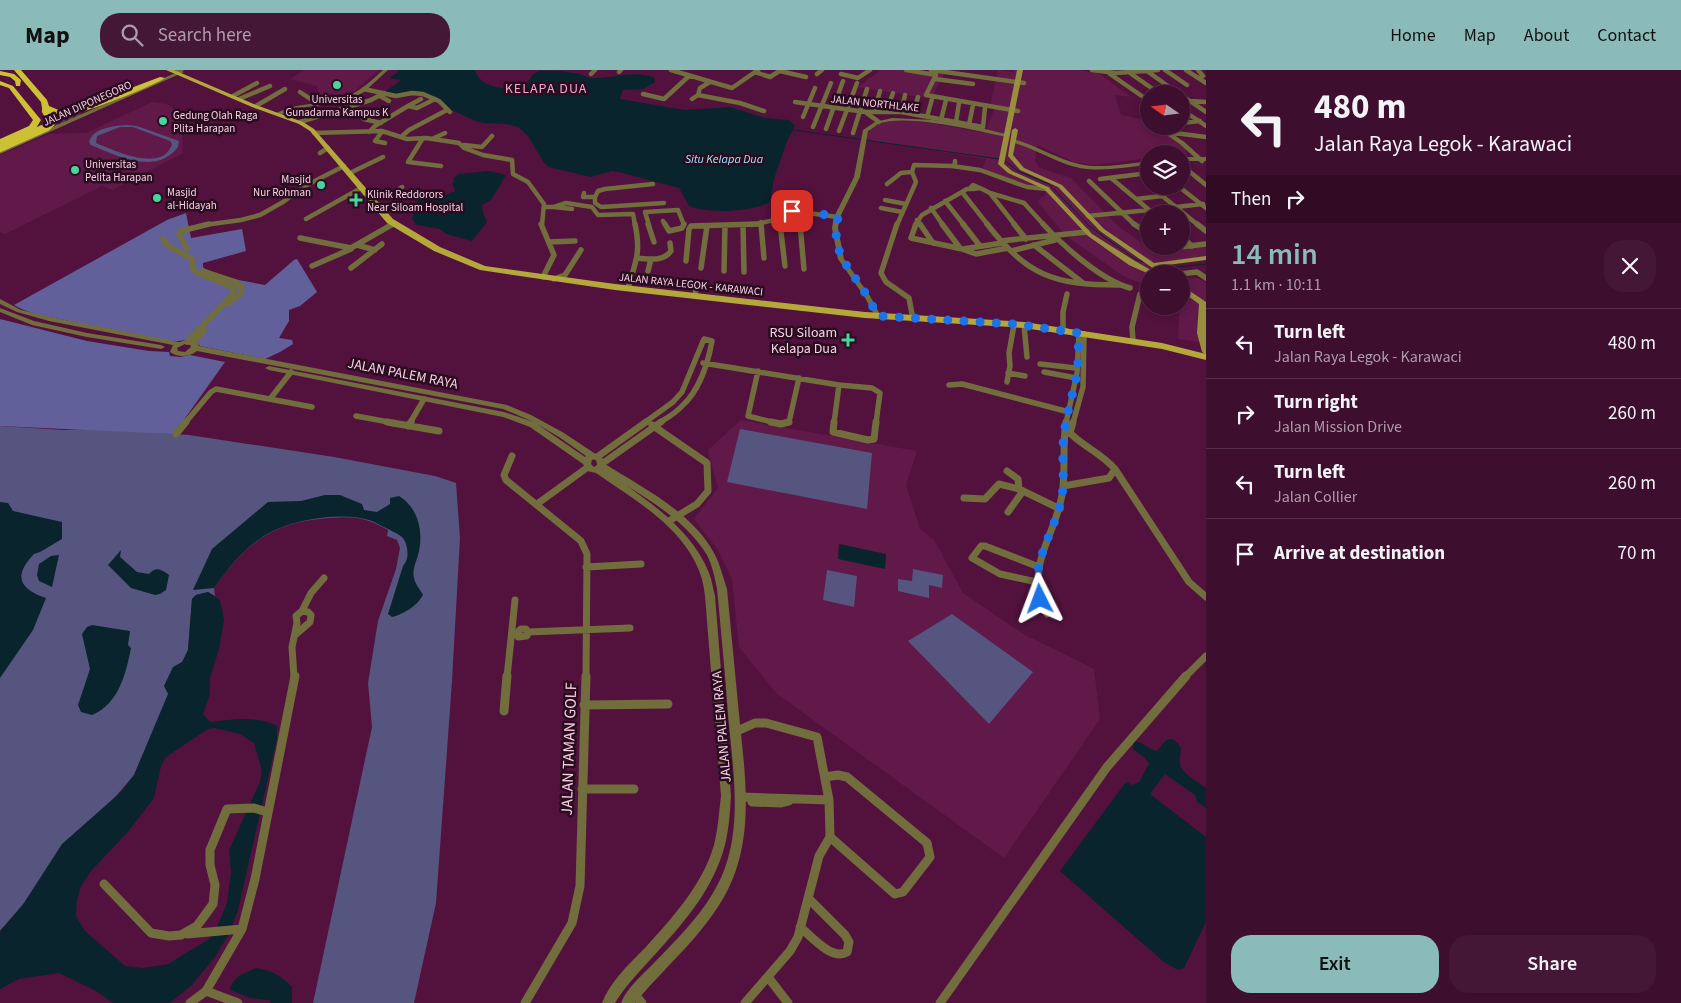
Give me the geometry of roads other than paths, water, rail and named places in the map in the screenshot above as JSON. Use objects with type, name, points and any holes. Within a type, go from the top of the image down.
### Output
[{"type":"highway","points":[[0,145],[47,127],[52,122],[45,107],[17,70]]},
{"type":"highway","points":[[24,70],[43,89],[46,95],[45,107]]},
{"type":"highway","points":[[0,73],[18,78],[16,92]]},
{"type":"highway","points":[[45,107],[61,114],[74,112],[162,78]]},
{"type":"highway","points":[[0,145],[36,124],[37,120],[16,92],[3,84]]},
{"type":"main road","points":[[1020,70],[1021,83]]},
{"type":"main road","points":[[1024,70],[1002,158],[1005,169],[1048,189],[1089,233],[1140,267]]},
{"type":"main road","name":"JALAN RAYA LEGOK - KARAWACI","points":[[178,71],[239,99],[300,122],[328,148],[361,188],[394,223],[437,249],[483,268],[628,288],[878,316],[1024,325],[1133,341],[1206,357]]},
{"type":"main road","points":[[1010,155],[1015,111]]},
{"type":"main road","points":[[1002,158],[1010,155]]},
{"type":"main road","points":[[1010,155],[1022,168],[1060,186],[1102,230],[1148,265]]},
{"type":"main road","points":[[1176,265],[1206,258]]},
{"type":"main road","points":[[1190,290],[1204,300]]},
{"type":"main road","points":[[1190,292],[1204,300]]},
{"type":"main road","points":[[1204,300],[1203,334],[1206,352]]},
{"type":"street","points":[[281,115],[309,106],[349,98],[364,89],[386,70]]},
{"type":"street","points":[[674,70],[687,76],[732,88],[757,71],[771,76],[781,70],[806,77]]},
{"type":"street","points":[[643,94],[664,99],[675,91],[678,83],[691,70]]},
{"type":"street","points":[[817,74],[822,70]]},
{"type":"street","points":[[846,70],[841,74],[858,78],[870,70]]},
{"type":"street","points":[[906,70],[972,84]]},
{"type":"street","points":[[928,70],[936,75]]},
{"type":"street","points":[[1092,70],[1158,70]]},
{"type":"street","points":[[1101,70],[1107,71],[1140,94]]},
{"type":"street","points":[[1128,70],[1148,85]]},
{"type":"street","points":[[1146,70],[1167,85]]},
{"type":"street","points":[[1165,70],[1187,85]]},
{"type":"street","points":[[1186,70],[1204,81]]},
{"type":"street","points":[[1198,70],[1203,76],[1204,81]]},
{"type":"street","name":"JALAN DIPONEGORO","points":[[82,112],[178,71]]},
{"type":"street","name":"JALAN DIPONEGORO","points":[[0,152],[178,71]]},
{"type":"street","points":[[1015,111],[926,95],[936,75],[949,71],[1021,83]]},
{"type":"street","points":[[692,99],[698,95],[700,88],[710,82]]},
{"type":"street","points":[[826,129],[843,82]]},
{"type":"street","points":[[232,96],[257,83]]},
{"type":"street","points":[[812,127],[831,83]]},
{"type":"street","points":[[840,131],[857,83]]},
{"type":"street","points":[[239,99],[270,86]]},
{"type":"street","points":[[803,118],[815,88]]},
{"type":"street","points":[[256,106],[285,89]]},
{"type":"street","points":[[364,89],[396,96],[412,93],[423,94],[442,103],[448,111],[409,130],[401,137]]},
{"type":"street","points":[[853,133],[863,112],[867,89]]},
{"type":"street","points":[[874,112],[880,91]]},
{"type":"street","points":[[300,92],[318,104]]},
{"type":"street","points":[[886,112],[892,93]]},
{"type":"street","points":[[382,94],[389,101]]},
{"type":"street","points":[[300,122],[382,94]]},
{"type":"street","points":[[698,95],[740,103],[764,110]]},
{"type":"street","points":[[901,112],[905,95]]},
{"type":"street","points":[[913,114],[918,97]]},
{"type":"street","points":[[1190,101],[1206,97]]},
{"type":"street","points":[[1199,98],[1206,102]]},
{"type":"street","points":[[1196,105],[1199,98]]},
{"type":"street","points":[[369,132],[421,99]]},
{"type":"street","points":[[408,106],[416,108],[435,99]]},
{"type":"street","points":[[927,117],[932,99]]},
{"type":"street","points":[[941,120],[946,100]]},
{"type":"street","name":"JALAN NORTHLAKE","points":[[795,102],[863,112],[901,112],[983,127],[985,108]]},
{"type":"street","points":[[1190,102],[1206,112]]},
{"type":"street","points":[[956,122],[959,103]]},
{"type":"street","points":[[969,125],[972,105]]},
{"type":"street","points":[[345,108],[366,116],[364,119],[381,123]]},
{"type":"street","points":[[863,112],[879,122]]},
{"type":"street","points":[[1190,115],[1206,126]]},
{"type":"street","points":[[878,316],[867,296],[841,259],[836,240],[838,217],[857,177],[868,127],[879,122],[895,119],[916,119],[1007,135]]},
{"type":"street","points":[[1190,123],[1200,121]]},
{"type":"street","name":"JALAN DIPONEGORO","points":[[0,145],[33,131]]},
{"type":"street","points":[[380,131],[381,133],[375,141],[385,143]]},
{"type":"street","points":[[314,133],[380,131],[401,137],[432,139],[481,147],[492,136]]},
{"type":"street","points":[[432,139],[445,133]]},
{"type":"street","points":[[1170,135],[1203,160]]},
{"type":"street","points":[[1190,135],[1206,137]]},
{"type":"street","points":[[423,138],[408,162],[441,166]]},
{"type":"street","points":[[1013,141],[1032,145],[1078,166],[1113,166],[1140,163]]},
{"type":"street","points":[[461,144],[463,148],[483,155],[512,160],[513,174],[528,182],[544,207],[541,223],[554,255],[543,277]]},
{"type":"street","points":[[320,153],[328,148]]},
{"type":"street","points":[[350,173],[383,157]]},
{"type":"street","points":[[1191,158],[1203,160]]},
{"type":"street","points":[[917,160],[923,164]]},
{"type":"street","points":[[913,319],[909,298],[886,282],[881,273],[902,212],[916,182],[912,172],[914,165],[954,164],[980,170],[1027,187],[1048,189]]},
{"type":"street","points":[[187,249],[179,234],[181,231],[215,222],[260,216],[302,187],[344,166]]},
{"type":"street","points":[[887,184],[902,173],[912,172]]},
{"type":"street","points":[[1100,179],[1140,174]]},
{"type":"street","points":[[1190,174],[1206,185]]},
{"type":"street","points":[[1136,175],[1140,178]]},
{"type":"street","points":[[1111,178],[1143,205]]},
{"type":"street","points":[[976,187],[977,179]]},
{"type":"street","points":[[1088,181],[1140,227]]},
{"type":"street","points":[[653,184],[598,191],[594,197],[594,206],[598,215],[678,210],[684,224],[680,229],[668,231],[663,222]]},
{"type":"street","points":[[369,196],[384,192],[390,195],[402,187]]},
{"type":"street","points":[[1056,238],[1034,245],[978,254],[961,248],[912,238],[917,220],[930,208],[976,187],[1024,203],[1071,252],[1119,285]]},
{"type":"street","points":[[306,219],[319,207],[361,188]]},
{"type":"street","points":[[962,192],[1001,242],[1038,273],[1054,280],[1083,284],[1119,285],[1130,288]]},
{"type":"street","points":[[584,193],[583,197],[594,197]]},
{"type":"street","points":[[990,193],[1026,239]]},
{"type":"street","points":[[1190,194],[1203,203],[1206,208]]},
{"type":"street","points":[[1136,199],[1162,196],[1173,205]]},
{"type":"street","points":[[884,200],[906,204]]},
{"type":"street","points":[[946,201],[980,246]]},
{"type":"street","points":[[554,207],[566,203],[607,207],[664,203]]},
{"type":"street","points":[[1190,205],[1203,203]]},
{"type":"street","points":[[544,207],[572,209]]},
{"type":"street","points":[[881,208],[902,212]]},
{"type":"street","points":[[930,208],[961,248]]},
{"type":"street","points":[[686,262],[690,227],[743,225],[779,219],[792,211],[799,210],[838,217]]},
{"type":"street","points":[[799,210],[804,269]]},
{"type":"street","points":[[1088,216],[1140,211]]},
{"type":"street","points":[[645,212],[654,242]]},
{"type":"street","points":[[628,288],[637,258],[639,243],[632,213]]},
{"type":"street","points":[[1190,218],[1206,231]]},
{"type":"street","points":[[779,219],[784,266]]},
{"type":"street","points":[[917,220],[933,243]]},
{"type":"street","points":[[761,222],[764,258]]},
{"type":"street","points":[[312,266],[357,245],[394,223]]},
{"type":"street","points":[[743,225],[744,272]]},
{"type":"street","points":[[701,268],[707,226]]},
{"type":"street","points":[[724,271],[725,226]]},
{"type":"street","points":[[961,248],[1089,233]]},
{"type":"street","points":[[300,238],[351,248]]},
{"type":"street","points":[[164,239],[168,246],[192,259],[193,269],[204,277],[235,284],[235,290],[191,346],[179,354],[174,352],[176,346]]},
{"type":"street","points":[[549,242],[575,241]]},
{"type":"street","points":[[637,258],[662,259],[668,256],[671,250],[670,243]]},
{"type":"street","points":[[351,268],[382,244]]},
{"type":"street","points":[[1192,246],[1206,244]]},
{"type":"street","points":[[357,245],[374,250]]},
{"type":"street","points":[[1034,245],[1083,284]]},
{"type":"street","points":[[554,279],[565,275],[581,250]]},
{"type":"street","points":[[648,271],[651,259]]},
{"type":"street","points":[[1190,275],[1204,276]]},
{"type":"street","points":[[695,295],[697,284]]},
{"type":"street","points":[[1067,294],[1063,329],[1067,331]]},
{"type":"street","points":[[1133,341],[1132,327],[1140,294]]},
{"type":"street","points":[[0,301],[19,311],[49,319],[176,346]]},
{"type":"street","points":[[0,310],[32,323],[87,335],[176,346],[191,346]]},
{"type":"street","points":[[1006,382],[1014,324]]},
{"type":"street","points":[[1024,325],[1027,356]]},
{"type":"street","points":[[1047,614],[1040,599],[1039,567],[1042,551],[1060,509],[1063,486],[1064,436],[1070,396],[1076,378],[1082,333]]},
{"type":"street","points":[[1082,333],[1083,387],[1070,433],[1077,440],[1103,456],[1115,469],[1190,584],[1206,597]]},
{"type":"street","points":[[537,504],[595,463],[673,402],[682,392],[704,339],[712,342],[698,383],[683,406],[655,427],[595,463]]},
{"type":"street","name":"JALAN PALEM RAYA","points":[[191,346],[291,372],[515,418],[595,463]]},
{"type":"street","name":"JALAN PALEM RAYA","points":[[191,346],[504,407],[548,425],[595,463],[694,532],[704,545],[718,570],[722,589],[741,799],[740,827],[736,852],[728,878],[701,920],[627,1003]]},
{"type":"street","points":[[696,362],[839,385],[872,388],[880,393],[874,439],[868,440],[833,432],[839,385]]},
{"type":"street","points":[[1040,364],[1076,368]]},
{"type":"street","points":[[758,371],[748,416],[781,424],[787,424],[790,420],[799,378]]},
{"type":"street","points":[[270,399],[291,372]]},
{"type":"street","points":[[1044,372],[1076,378]]},
{"type":"street","points":[[1008,373],[1025,376]]},
{"type":"street","points":[[949,385],[962,384],[1069,412]]},
{"type":"street","points":[[176,434],[214,390],[312,407]]},
{"type":"street","points":[[408,426],[424,399]]},
{"type":"street","points":[[356,416],[439,431]]},
{"type":"street","points":[[647,422],[704,460],[708,466],[708,491],[697,504],[673,519]]},
{"type":"street","name":"JALAN TAMAN GOLF","points":[[512,456],[504,478],[584,545],[587,554],[587,630],[580,886],[572,923],[525,1003]]},
{"type":"street","points":[[1063,486],[1110,478],[1115,469]]},
{"type":"street","points":[[1007,471],[1018,479],[1021,490],[1008,512]]},
{"type":"street","points":[[964,498],[985,498],[999,484],[1021,490],[1060,509]]},
{"type":"street","name":"JALAN PALEM RAYA","points":[[608,1003],[630,973],[682,916],[703,888],[721,845],[725,821],[726,796],[708,580],[702,565],[673,519]]},
{"type":"street","points":[[1038,582],[1000,574],[973,560],[972,557],[981,546],[985,546],[1039,567]]},
{"type":"street","points":[[586,567],[641,564]]},
{"type":"street","points":[[190,1003],[206,990],[238,929],[255,879],[265,811],[295,674],[292,647],[296,616],[302,612],[311,594],[324,578]]},
{"type":"street","points":[[504,711],[514,633],[515,600]]},
{"type":"street","points":[[295,635],[310,622],[311,616],[308,612],[302,612]]},
{"type":"street","points":[[514,633],[523,628],[528,632],[630,628]]},
{"type":"street","points":[[940,1003],[1107,767],[1152,713],[1206,656]]},
{"type":"street","points":[[584,705],[668,704]]},
{"type":"street","points":[[735,732],[755,723],[760,723],[814,736],[819,740],[831,824],[830,837],[819,856],[800,927],[790,950],[748,1002]]},
{"type":"street","points":[[825,777],[838,774],[845,776],[863,789],[927,843],[930,857],[903,892],[895,894],[830,837]]},
{"type":"street","points":[[582,789],[634,789]]},
{"type":"street","points":[[741,799],[781,803],[789,800],[828,800]]},
{"type":"street","points":[[181,935],[197,926],[213,904],[215,885],[210,865],[210,850],[227,809],[234,807],[265,811]]},
{"type":"street","points":[[104,884],[151,933],[169,936],[203,931],[238,929]]},
{"type":"street","points":[[800,927],[834,954],[842,955],[847,952],[848,942],[845,935],[808,898]]},
{"type":"street","points":[[768,977],[788,1003]]},
{"type":"street","points":[[206,990],[238,1003]]},
{"type":"street","points":[[634,994],[642,1003]]},
{"type":"water","name":"Situ Kelapa Dua","points":[[397,70],[475,70],[482,81],[488,84],[501,88],[521,90],[526,86],[533,74],[539,71],[566,72],[593,78],[630,74],[646,75],[654,77],[655,82],[643,89],[623,90],[620,99],[685,110],[731,107],[765,118],[789,120],[795,126],[787,141],[774,179],[770,202],[741,210],[718,211],[697,209],[689,206],[679,188],[619,172],[612,171],[591,177],[549,167],[544,163],[528,136],[518,127],[475,121],[452,110],[440,99],[425,93],[396,95],[385,92],[401,80],[389,78],[399,71]]},
{"type":"water","points":[[489,171],[506,175],[491,200],[482,205],[487,222],[472,241],[446,234],[440,229],[417,225],[412,219],[414,212],[419,210],[420,206],[415,205],[418,201],[410,198],[408,192],[415,192],[422,197],[431,193],[433,189],[442,190],[446,195],[455,191],[452,183],[458,174]]},
{"type":"water","points":[[325,495],[340,495],[362,504],[364,510],[377,512],[390,504],[390,498],[399,496],[411,507],[420,530],[420,547],[414,575],[415,582],[423,595],[406,612],[392,617],[388,614],[407,557],[407,548],[403,538],[372,521],[358,518],[321,518],[275,530],[248,548],[214,588],[193,590],[212,549],[268,502],[301,501]]},
{"type":"water","points":[[0,502],[8,503],[13,511],[62,522],[62,539],[34,554],[23,569],[21,575],[25,586],[46,598],[33,630],[0,678]]},
{"type":"water","points":[[839,544],[886,554],[885,569],[838,559]]},
{"type":"water","points":[[121,550],[120,557],[137,572],[149,574],[159,569],[169,575],[166,590],[155,595],[131,588],[108,565]]},
{"type":"water","points":[[59,555],[52,587],[39,581],[37,575],[39,564],[51,556]]},
{"type":"water","points":[[208,592],[220,600],[224,620],[219,649],[210,678],[210,694],[203,714],[210,722],[252,719],[277,726],[277,739],[238,910],[229,934],[215,957],[192,985],[170,1003],[113,1003],[96,991],[59,973],[19,979],[0,989],[0,931],[22,906],[62,844],[122,791],[134,775],[168,694],[164,686],[173,667],[182,662],[188,650],[192,599],[196,595]],"holes":[[[214,728],[240,734],[254,743],[262,771],[260,782],[229,850],[231,873],[227,903],[215,932],[209,939],[168,964],[143,968],[125,966],[85,931],[76,916],[77,900],[81,886],[91,871],[127,833],[154,798],[161,766],[166,757],[208,729]]]},
{"type":"water","points":[[92,625],[130,631],[128,645],[131,648],[124,677],[115,696],[101,710],[92,715],[81,712],[78,705],[90,669],[82,634],[87,627]]},
{"type":"water","points":[[1172,739],[1177,742],[1181,749],[1180,763],[1183,770],[1206,788],[1206,808],[1197,802],[1195,795],[1165,774],[1150,794],[1206,837],[1206,922],[1184,968],[1178,970],[1165,963],[1060,871],[1126,782],[1133,785],[1139,782],[1149,764],[1145,758],[1133,749],[1134,741],[1157,751],[1166,740]]},
{"type":"water","points":[[256,968],[267,970],[288,983],[292,987],[292,1003],[271,1003],[269,1000],[250,998],[230,990],[236,979]]},
{"type":"waterway","points":[[794,130],[999,159]]},
{"type":"waterway","points":[[1004,160],[1018,171],[1049,184],[1089,226],[1135,259],[1143,262]]},
{"type":"waterway","points":[[1190,266],[1206,264]]},
{"type":"tunnel","points":[[45,127],[82,112]]},
{"type":"place","name":"Universitas Gunadarma Kampus K","points":[[337,85]]},
{"type":"place","name":"Gedung Olah Raga Plita Harapan","points":[[163,121]]},
{"type":"place","name":"Universitas Pelita Harapan","points":[[75,170]]},
{"type":"place","name":"Masjid Nur Rohman","points":[[321,185]]},
{"type":"place","name":"Masjid al-Hidayah","points":[[157,198]]},
{"type":"place","name":"Klinik Reddorors Near Siloam Hospital","points":[[356,200]]},
{"type":"place","name":"RSU Siloam Kelapa Dua","points":[[848,340]]},
{"type":"district","name":"KELAPA DUA","points":[[546,88]]}]
